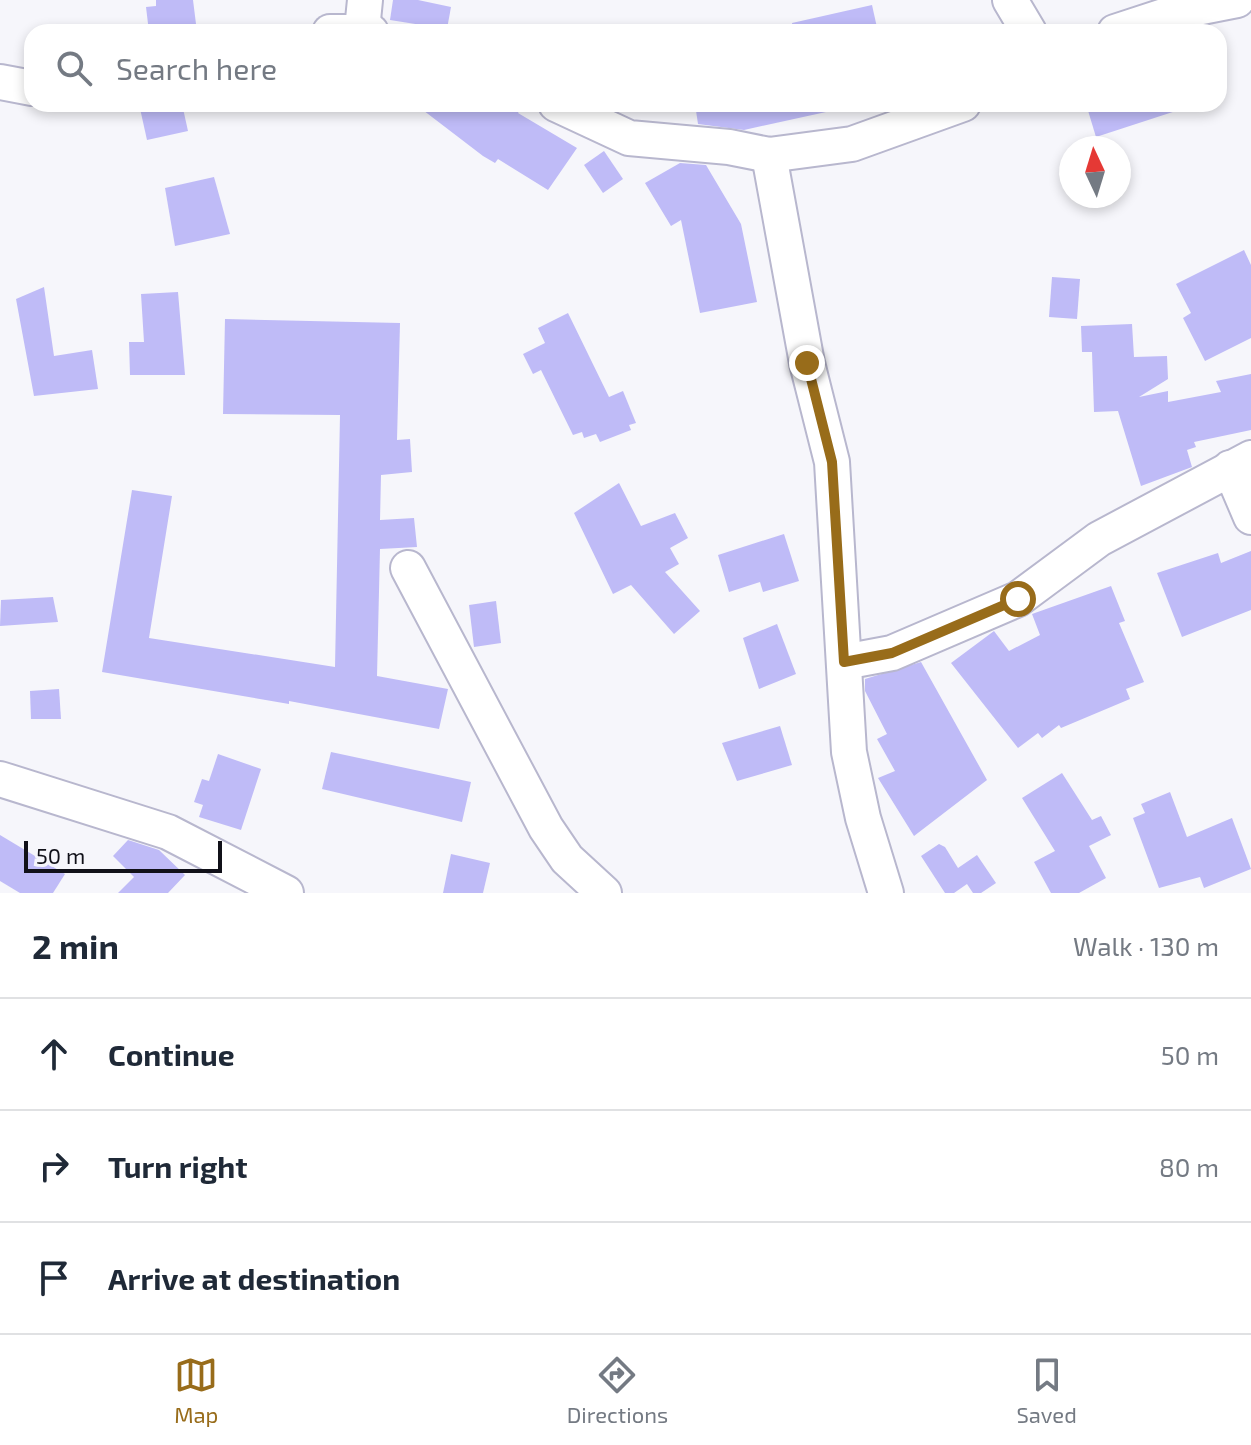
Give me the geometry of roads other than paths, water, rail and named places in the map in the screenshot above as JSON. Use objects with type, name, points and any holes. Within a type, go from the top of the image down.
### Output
[{"type":"street","points":[[1010,0],[1024,24]]},
{"type":"street","points":[[1139,24],[1176,12],[1237,0]]},
{"type":"street","points":[[0,82],[24,86]]},
{"type":"street","points":[[573,112],[629,138],[729,147],[769,155],[852,144],[941,112]]},
{"type":"street","points":[[769,155],[807,363],[832,462],[849,752],[863,818],[886,893]]},
{"type":"street","points":[[844,662],[892,653],[1018,599],[1099,539],[1240,463],[1251,517]]},
{"type":"street","points":[[408,568],[546,828],[567,859],[604,893]]},
{"type":"street","points":[[0,779],[168,832],[286,893]]}]
